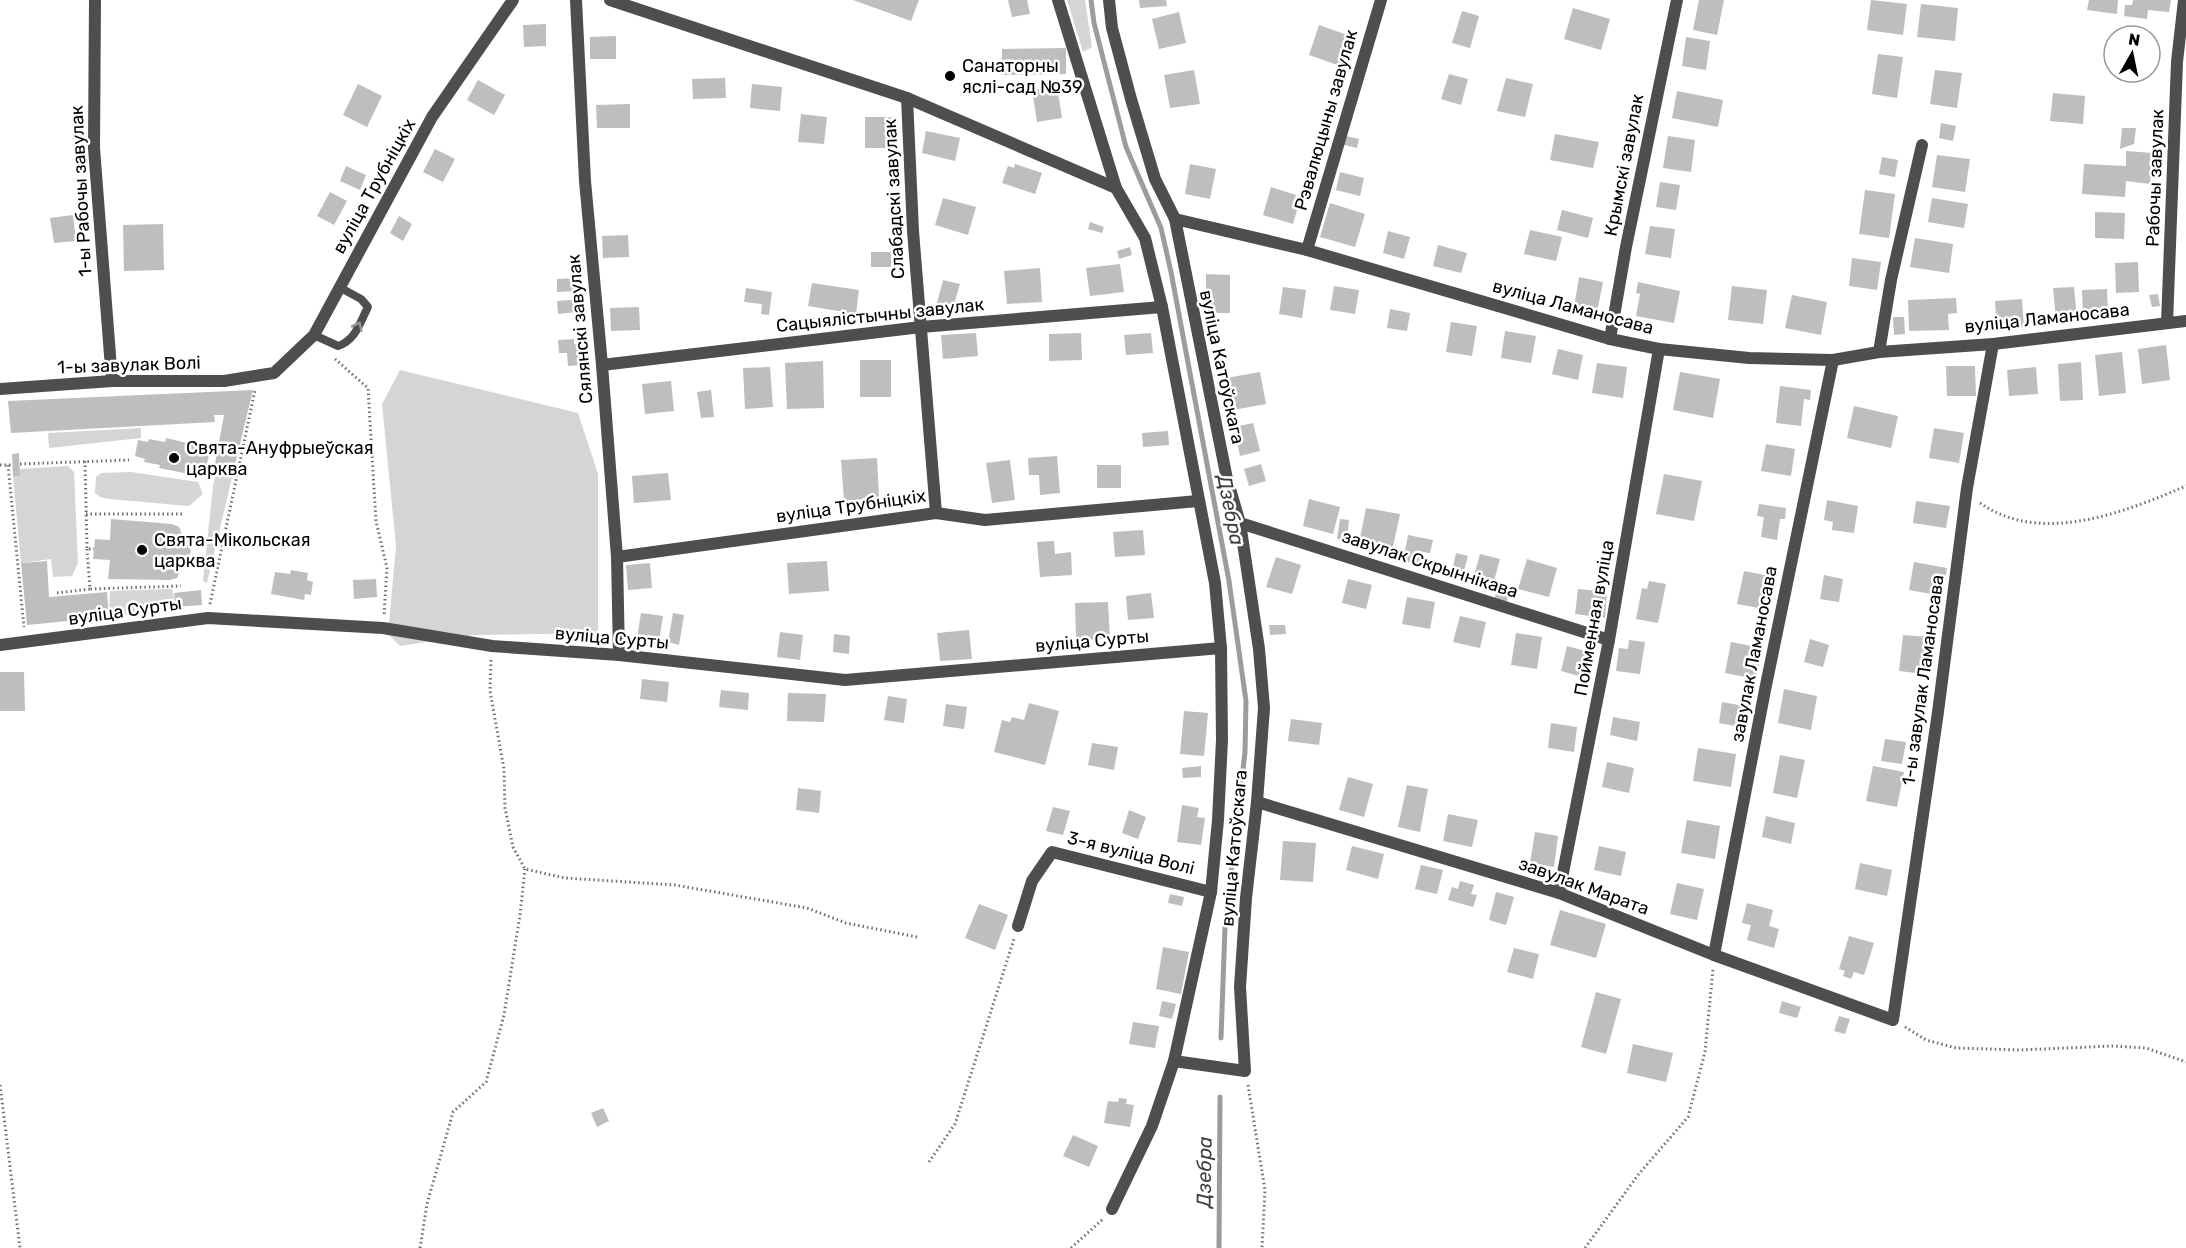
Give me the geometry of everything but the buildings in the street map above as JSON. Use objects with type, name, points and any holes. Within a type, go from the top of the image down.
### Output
[{"type":"street","name":"1-ы Рабочы завулак","points":[[95,0],[94,148],[112,381]]},
{"type":"street","name":"вуліца Трубніцкіх","points":[[258,377],[274,373],[314,335],[432,117],[513,0]]},
{"type":"street","name":"Сялянскі завулак","points":[[576,0],[585,181],[617,557],[619,655]]},
{"type":"street","name":"Слабадскі завулак","points":[[610,0],[907,98],[1116,188]]},
{"type":"street","name":"вуліца Катоўскага","points":[[1058,0],[1116,188],[1145,238],[1162,307],[1215,583],[1221,648],[1222,740],[1218,820],[1210,892],[1174,1061],[1152,1126],[1112,1209]]},
{"type":"street","name":"вуліца Катоўскага","points":[[1109,0],[1112,28],[1155,179],[1175,219],[1227,479],[1240,523],[1259,649],[1264,708],[1240,987],[1245,1071]]},
{"type":"street","name":"Рэвалюцыны завулак","points":[[1307,250],[1381,0]]},
{"type":"street","name":"Крымскі завулак","points":[[1610,339],[1626,247],[1677,0]]},
{"type":"street","name":"Рабочы завулак","points":[[2167,322],[2177,62],[2184,0]]},
{"type":"street","name":"Слабадскі завулак","points":[[907,98],[913,231],[936,513]]},
{"type":"street","points":[[1879,352],[1891,280],[1922,145]]},
{"type":"street","name":"вуліца Ламаносава","points":[[1175,219],[1307,250],[1610,339],[1659,349],[1749,358],[1833,360],[1879,352],[1993,344],[2186,321]]},
{"type":"street","name":"Сацыялістычны завулак","points":[[602,365],[921,327],[1162,307]]},
{"type":"street","name":"1-ы завулак Ламаносава","points":[[1893,1020],[1938,712],[1967,488],[1993,344]]},
{"type":"street","name":"Пойменная вуліца","points":[[1559,893],[1609,640],[1659,349]]},
{"type":"street","name":"завулак Ламаносава","points":[[1714,955],[1765,690],[1833,360]]},
{"type":"street","name":"1-ы завулак Волі","points":[[0,389],[112,381],[224,381],[258,377]]},
{"type":"street","name":"вуліца Трубніцкіх","points":[[617,557],[936,513],[985,520],[1198,501]]},
{"type":"street","name":"завулак Скрыннікава","points":[[1240,523],[1609,640]]},
{"type":"street","name":"вуліца Сурты","points":[[0,645],[208,618],[382,628],[492,646],[619,655],[844,680],[1221,648]]},
{"type":"street","name":"завулак Марата","points":[[1257,802],[1559,893],[1714,955],[1893,1020]]},
{"type":"street","name":"3-я вуліца Волі","points":[[1018,926],[1032,880],[1052,852],[1210,892]]},
{"type":"street","points":[[1174,1061],[1245,1071]]},
{"type":"lane","points":[[314,335],[338,346],[353,338],[368,307],[361,299],[339,287]]},
{"type":"path","points":[[314,335],[343,368],[368,388],[376,521],[387,568],[382,628]]},
{"type":"path","points":[[208,618],[258,377]]},
{"type":"path","points":[[20,464],[129,460]]},
{"type":"path","points":[[85,461],[90,589]]},
{"type":"path","points":[[0,465],[10,465],[25,642]]},
{"type":"path","points":[[1967,488],[1979,502],[1994,513],[2014,520],[2057,523],[2089,520],[2122,512],[2186,486]]},
{"type":"path","points":[[86,514],[184,514]]},
{"type":"path","points":[[87,549],[94,549]]},
{"type":"path","points":[[57,593],[90,589],[182,586]]},
{"type":"path","points":[[420,1248],[427,1204],[453,1112],[486,1082],[506,1005],[520,915],[525,869],[513,847],[505,808],[504,769],[490,691],[492,646]]},
{"type":"path","points":[[525,869],[564,878],[675,885],[752,898],[807,908],[846,923],[917,937]]},
{"type":"path","points":[[929,1162],[955,1124],[1018,926]]},
{"type":"path","points":[[1585,1248],[1638,1175],[1688,1117],[1705,1052],[1714,955]]},
{"type":"path","points":[[1893,1020],[1926,1040],[1956,1048],[2020,1050],[2112,1046],[2146,1048],[2186,1062]]},
{"type":"path","points":[[1245,1071],[1265,1190],[1262,1248]]},
{"type":"path","points":[[0,1085],[20,1248]]},
{"type":"path","points":[[1071,1248],[1112,1209]]},
{"type":"shaded area","points":[[1067,0],[1085,0],[1092,47],[1083,52]]},
{"type":"shaded area","points":[[400,370],[578,413],[598,474],[598,633],[474,635],[400,646],[388,634],[396,546],[382,404]]},
{"type":"shaded area","points":[[141,428],[141,438],[49,448],[48,433]]},
{"type":"shaded area","points":[[68,466],[74,472],[78,563],[72,576],[53,577],[51,559],[21,563],[13,476],[20,476],[20,469]]},
{"type":"shaded area","points":[[217,470],[233,473],[207,583],[203,581],[213,486]]},
{"type":"shaded area","points":[[131,472],[198,482],[203,494],[189,506],[109,499],[95,493],[96,477],[101,473]]},
{"type":"shaded area","points":[[172,589],[176,607],[109,617],[110,591]]},
{"type":"waterway","name":"Дзебра","points":[[1091,0],[1094,23],[1126,147],[1161,228],[1171,272],[1229,581],[1246,701],[1245,752],[1225,927],[1221,1038]]},
{"type":"waterway","name":"Дзебра","points":[[1219,1248],[1220,1097]]},
{"type":"place","name":"Санаторны яслі-сад №39","points":[[950,76]]},
{"type":"place","name":"Свята-Ануфрыеўская царква","points":[[174,458]]},
{"type":"place","name":"Свята-Мікольская царква","points":[[142,550]]}]
